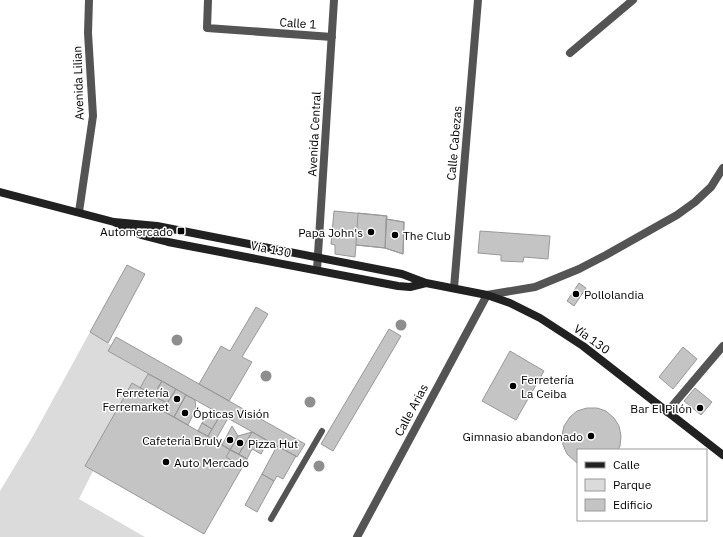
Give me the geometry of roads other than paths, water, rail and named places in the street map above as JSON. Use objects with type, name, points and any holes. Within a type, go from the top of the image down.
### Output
[{"type":"main road","name":"Vía 130","points":[[0,192],[114,222],[141,235],[168,242],[398,286],[410,287],[426,283]]},
{"type":"main road","name":"Vía 130","points":[[114,222],[157,226],[318,259],[402,274],[426,283],[487,295],[540,318],[583,346],[723,454]]},
{"type":"street","name":"Avenida Lilian","points":[[79,212],[93,116],[88,32],[90,0]]},
{"type":"street","name":"Calle 1","points":[[208,0],[207,28],[332,37]]},
{"type":"street","name":"Avenida Central","points":[[318,270],[334,0]]},
{"type":"street","name":"Calle Cabezas","points":[[454,288],[478,0]]},
{"type":"street","points":[[570,53],[633,0]]},
{"type":"street","points":[[487,295],[535,287],[578,269],[606,255],[695,202],[711,187],[723,168]]},
{"type":"street","name":"Calle Arias","points":[[357,537],[487,295]]},
{"type":"street","points":[[667,412],[723,346]]},
{"type":"lane","points":[[271,519],[322,431]]},
{"type":"place","name":"Automercado","points":[[181,231]]},
{"type":"place","name":"Papa John's","points":[[371,232]]},
{"type":"place","name":"The Club","points":[[395,235]]},
{"type":"place","name":"Pollolandia","points":[[576,294]]},
{"type":"place","name":"Ferretería La Ceiba","points":[[513,386]]},
{"type":"place","name":"Ferretería Ferremarket","points":[[177,399]]},
{"type":"place","name":"Bar El Pilón","points":[[700,408]]},
{"type":"place","name":"Ópticas Visión","points":[[185,413]]},
{"type":"place","name":"Gimnasio abandonado","points":[[591,436]]},
{"type":"place","name":"Cafetería Bruly","points":[[230,440]]},
{"type":"place","name":"Pizza Hut","points":[[240,443]]},
{"type":"place","name":"Auto Mercado","points":[[166,462]]}]
